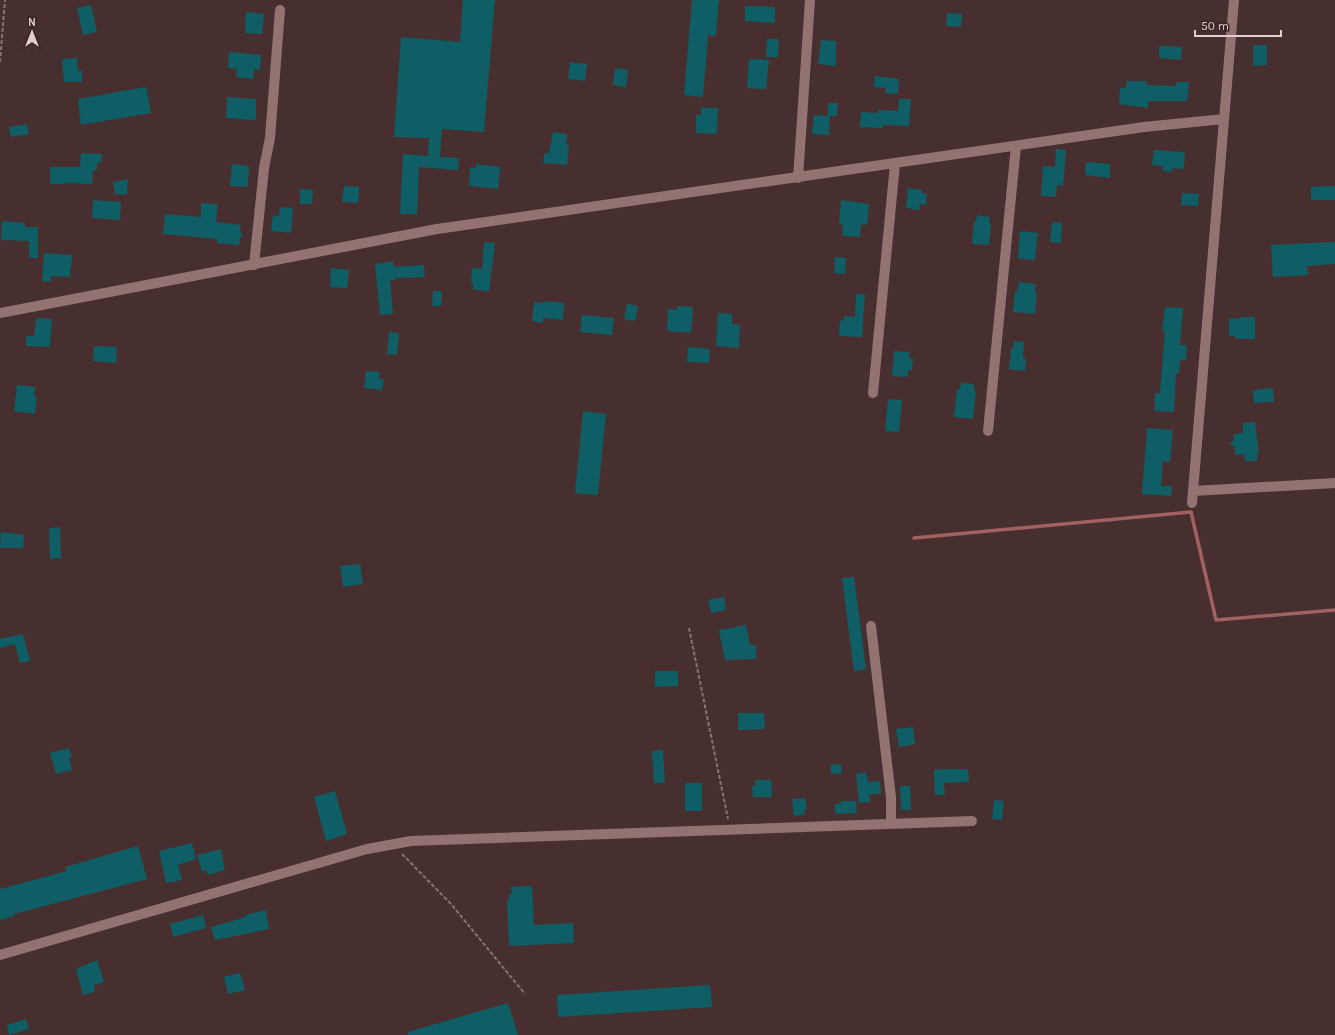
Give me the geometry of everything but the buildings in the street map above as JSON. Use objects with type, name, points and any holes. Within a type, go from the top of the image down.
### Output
[{"type":"street","points":[[798,178],[810,0]]},
{"type":"street","points":[[1192,503],[1234,0]]},
{"type":"street","points":[[254,264],[264,168],[270,138],[280,10]]},
{"type":"street","points":[[0,313],[437,229],[1144,127],[1224,119]]},
{"type":"street","points":[[988,431],[1016,146]]},
{"type":"street","points":[[873,393],[895,164]]},
{"type":"street","points":[[1193,491],[1335,482]]},
{"type":"street","points":[[871,626],[891,797],[891,824]]},
{"type":"street","points":[[0,955],[388,844],[440,838],[972,821]]},
{"type":"path","points":[[0,62],[5,0]]},
{"type":"path","points":[[689,628],[730,829]]},
{"type":"path","points":[[388,844],[402,853],[451,904],[525,994]]},
{"type":"waterway","points":[[914,538],[1191,512],[1216,620],[1335,610]]}]
